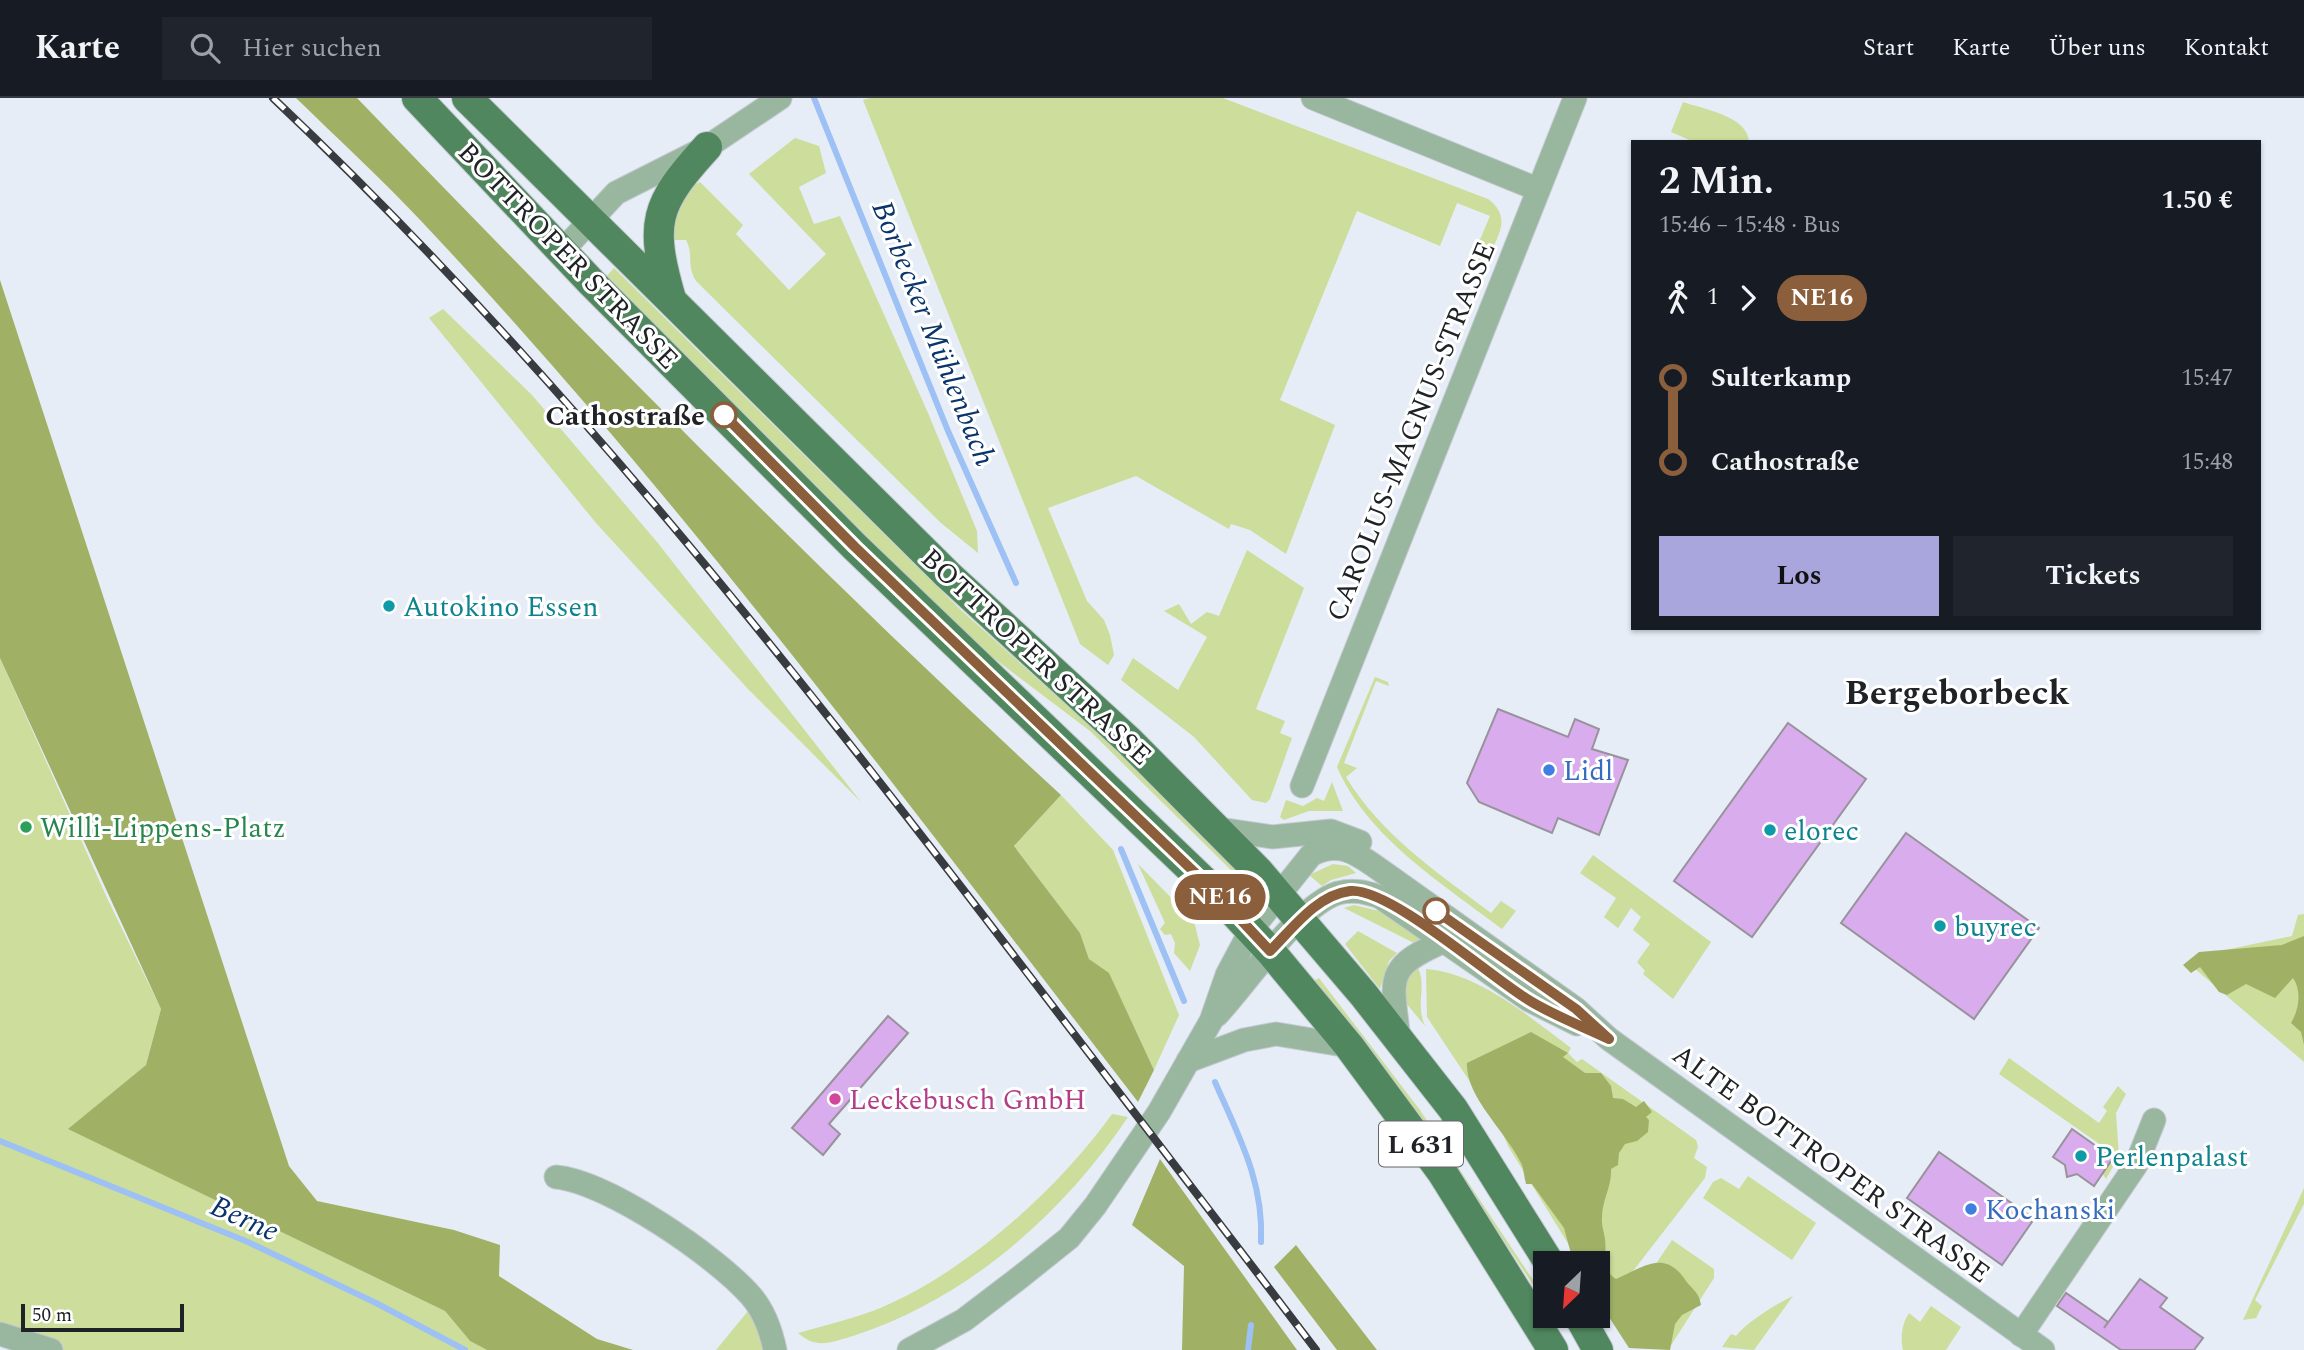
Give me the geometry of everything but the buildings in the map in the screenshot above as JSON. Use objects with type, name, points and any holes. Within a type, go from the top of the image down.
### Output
[{"type":"main road","name":"BOTTROPER STRASSE","points":[[417,98],[562,251],[855,547],[1261,940],[1349,1046],[1442,1172],[1553,1350]]},
{"type":"main road","name":"BOTTROPER STRASSE","points":[[467,98],[948,575],[1129,741],[1219,830],[1300,921],[1453,1109],[1542,1251]]},
{"type":"main road","points":[[672,303],[660,263],[660,213],[678,179],[707,147]]},
{"type":"main road","points":[[1586,1328],[1598,1350]]},
{"type":"street","points":[[1313,98],[1537,189]]},
{"type":"street","name":"CAROLUS-MAGNUS-STRASSE","points":[[1302,786],[1575,98]]},
{"type":"street","points":[[562,251],[616,193],[707,147],[779,99]]},
{"type":"street","name":"ALTE BOTTROPER STRASSE","points":[[1219,830],[1272,836],[1314,830],[1346,834],[1371,852],[1383,872]]},
{"type":"street","name":"ALTE BOTTROPER STRASSE","points":[[1278,895],[1311,855],[1324,848],[1339,847],[1352,851],[1576,1009],[1609,1039],[2043,1350]]},
{"type":"street","name":"ALTE BOTTROPER STRASSE","points":[[1261,940],[1300,921],[1323,900],[1337,893],[1365,892],[1397,907],[1529,1000],[1609,1039]]},
{"type":"street","points":[[909,1350],[964,1320],[1069,1238],[1140,1143],[1211,1021],[1244,986],[1278,895]]},
{"type":"street","points":[[1399,1040],[1394,981],[1399,968],[1414,954],[1445,941]]},
{"type":"street","points":[[1188,1061],[1244,1040],[1276,1034],[1349,1046]]},
{"type":"street","points":[[2021,1335],[2136,1165],[2154,1120]]},
{"type":"street","points":[[556,1177],[573,1179],[612,1194],[727,1273],[753,1298],[768,1324],[775,1350]]},
{"type":"street","points":[[0,1334],[51,1350]]},
{"type":"green space","points":[[296,98],[357,98],[704,452],[970,711],[1061,795],[1014,846],[1080,933],[1089,959],[1109,973],[1154,1070],[1138,1102],[879,765],[612,434],[519,327],[423,223]]},
{"type":"green space","points":[[1223,98],[1488,199],[1500,215],[1500,232],[1483,268],[1468,268],[1490,216],[1457,203],[1440,246],[1357,211],[1280,400],[1335,425],[1286,554],[1250,530],[1231,524],[1229,529],[1136,476],[1048,508],[1087,601],[1104,620],[1110,635],[1114,655],[1108,665],[1080,644],[863,100]]},
{"type":"green space","points":[[1683,102],[1733,120],[1747,133],[1749,140],[1689,140],[1671,132]]},
{"type":"green space","points":[[795,138],[819,146],[826,173],[799,187],[814,224],[840,216],[928,413],[977,531],[978,553],[941,523],[696,281],[691,270],[690,250],[686,240],[669,240],[682,199],[686,192],[700,182],[743,225],[736,234],[789,290],[826,254],[749,174]]},
{"type":"green space","points":[[614,268],[962,611],[1147,777],[1244,877],[1241,880],[1090,731],[979,647],[604,279]]},
{"type":"green space","points":[[0,280],[289,1166],[317,1201],[454,1230],[500,1245],[499,1276],[597,1339],[633,1350],[487,1350],[470,1341],[445,1311],[68,1129],[146,1065],[161,1009],[0,658]]},
{"type":"green space","points":[[443,309],[532,395],[657,542],[861,802],[748,689],[596,523],[429,318]]},
{"type":"green space","points":[[1247,550],[1304,588],[1256,709],[1285,721],[1280,733],[1292,738],[1270,799],[1266,803],[1252,800],[1194,737],[1121,680],[1133,658],[1178,690],[1207,637],[1164,611],[1179,604],[1191,624],[1207,612],[1219,616]]},
{"type":"green space","points":[[0,658],[107,898],[161,1009],[146,1065],[69,1129],[445,1311],[470,1341],[487,1350],[58,1350],[0,1331]]},
{"type":"green space","points":[[1375,677],[1388,682],[1389,686],[1376,681],[1344,763],[1357,768],[1346,777],[1376,817],[1431,868],[1491,913],[1501,901],[1516,911],[1502,929],[1432,876],[1387,837],[1367,816],[1337,767]]},
{"type":"green space","points":[[1332,782],[1343,811],[1309,811],[1284,820],[1280,817],[1286,800],[1303,806],[1317,798],[1324,801]]},
{"type":"green space","points":[[1061,795],[1113,850],[1179,1015],[1154,1070],[1109,974],[1089,959],[1080,933],[1014,846]]},
{"type":"green space","points":[[1593,855],[1711,942],[1673,999],[1643,974],[1645,971],[1637,962],[1650,944],[1633,930],[1641,917],[1631,908],[1618,928],[1604,917],[1616,898],[1580,873]]},
{"type":"green space","points":[[1138,864],[1194,921],[1200,945],[1190,971],[1174,953],[1175,943],[1171,934],[1165,935],[1160,929],[1165,923]]},
{"type":"green space","points":[[1333,864],[1348,866],[1356,873],[1331,880],[1322,886],[1309,875]]},
{"type":"green space","points":[[1354,905],[1387,913],[1423,937],[1414,943],[1344,908]]},
{"type":"green space","points":[[2304,914],[2304,1062],[2194,968],[2202,955],[2292,936],[2298,915]]},
{"type":"green space","points":[[1358,931],[1397,953],[1389,961],[1380,989],[1345,944]]},
{"type":"green space","points":[[2304,936],[2304,1045],[2301,1032],[2291,1023],[2298,1001],[2298,989],[2293,978],[2275,998],[2246,984],[2227,995],[2219,992],[2200,967],[2191,973],[2183,965],[2199,952],[2282,945]]},
{"type":"green space","points":[[1418,968],[1425,1026],[1406,1003],[1405,981]]},
{"type":"green space","points":[[1426,969],[1465,979],[1521,1010],[1571,1048],[1568,1053],[1577,1062],[1582,1059],[1696,1140],[1698,1147],[1694,1158],[1707,1167],[1705,1178],[1623,1284],[1610,1289],[1610,1251],[1573,1251],[1508,1146],[1500,1127],[1427,1017]]},
{"type":"green space","points":[[1319,978],[1420,1110],[1533,1280],[1533,1285],[1443,1149],[1314,981]]},
{"type":"green space","points":[[1531,1032],[1568,1053],[1563,1057],[1585,1073],[1601,1073],[1611,1086],[1613,1098],[1623,1099],[1636,1107],[1644,1101],[1652,1112],[1646,1117],[1649,1120],[1648,1132],[1637,1141],[1625,1144],[1619,1153],[1618,1165],[1611,1169],[1602,1211],[1606,1251],[1571,1251],[1564,1228],[1532,1184],[1526,1184],[1521,1163],[1479,1101],[1468,1076],[1467,1063]]},
{"type":"green space","points":[[2009,1058],[2099,1123],[2107,1111],[2103,1107],[2118,1086],[2126,1094],[2116,1113],[2119,1156],[2106,1179],[2102,1173],[2110,1162],[2111,1152],[1999,1074]]},
{"type":"green space","points":[[1112,1114],[1128,1117],[1074,1187],[1043,1219],[974,1275],[937,1299],[856,1335],[818,1343],[798,1333],[870,1312],[904,1297],[971,1255],[1004,1229],[1064,1172]]},
{"type":"green space","points":[[1160,1159],[1297,1350],[1182,1350],[1184,1266],[1132,1225]]},
{"type":"green space","points":[[1748,1176],[1816,1223],[1792,1260],[1703,1198],[1713,1182],[1721,1178],[1739,1189]]},
{"type":"green space","points":[[2304,1188],[2304,1204],[2255,1300],[2262,1306],[2256,1318],[2243,1320]]},
{"type":"green space","points":[[1672,1240],[1714,1269],[1714,1278],[1668,1350],[1641,1286]]},
{"type":"green space","points":[[1296,1245],[1377,1350],[1337,1350],[1274,1267]]},
{"type":"green space","points":[[1668,1264],[1676,1269],[1694,1290],[1701,1305],[1682,1315],[1675,1324],[1670,1350],[1629,1348],[1610,1319],[1610,1274],[1616,1279],[1643,1266]]},
{"type":"green space","points":[[1793,1296],[1754,1350],[1722,1347],[1731,1334],[1736,1336],[1762,1314]]},
{"type":"green space","points":[[1931,1306],[1961,1327],[1946,1350],[1903,1350],[1902,1331],[1909,1313],[1920,1322]]},
{"type":"green space","points":[[748,1311],[765,1324],[773,1350],[716,1350]]},
{"type":"waterway","name":"Borbecker Mühlenbach","points":[[814,98],[948,431],[1016,583]]},
{"type":"waterway","name":"Borbecker Mühlenbach","points":[[1121,849],[1184,1001]]},
{"type":"waterway","name":"Borbecker Mühlenbach","points":[[1215,1082],[1241,1141],[1254,1180],[1261,1220],[1261,1242]]},
{"type":"waterway","name":"Berne","points":[[0,1141],[248,1242],[376,1303],[465,1350]]},
{"type":"waterway","name":"Borbecker Mühlenbach","points":[[1248,1350],[1251,1325]]},
{"type":"railway","points":[[273,98],[373,196],[469,296],[654,504],[831,720],[1316,1350]]},
{"type":"bus line","name":"NE16","points":[[724,415],[855,547],[1213,890],[1270,951],[1323,900],[1337,893],[1365,892],[1397,907],[1529,1000],[1609,1039],[1576,1009],[1436,911]]},
{"type":"place","name":"Cathostraße","points":[[724,415]]},
{"type":"place","name":"Autokino Essen","points":[[389,606]]},
{"type":"place","name":"Lidl","points":[[1549,770]]},
{"type":"place","name":"Willi-Lippens-Platz","points":[[26,827]]},
{"type":"place","name":"elorec","points":[[1770,830]]},
{"type":"place","name":"buyrec","points":[[1940,926]]},
{"type":"place","name":"Leckebusch GmbH","points":[[835,1099]]},
{"type":"place","name":"Perlenpalast","points":[[2081,1156]]},
{"type":"place","name":"Kochanski","points":[[1971,1209]]},
{"type":"district","name":"Bergeborbeck","points":[[1957,692]]}]
